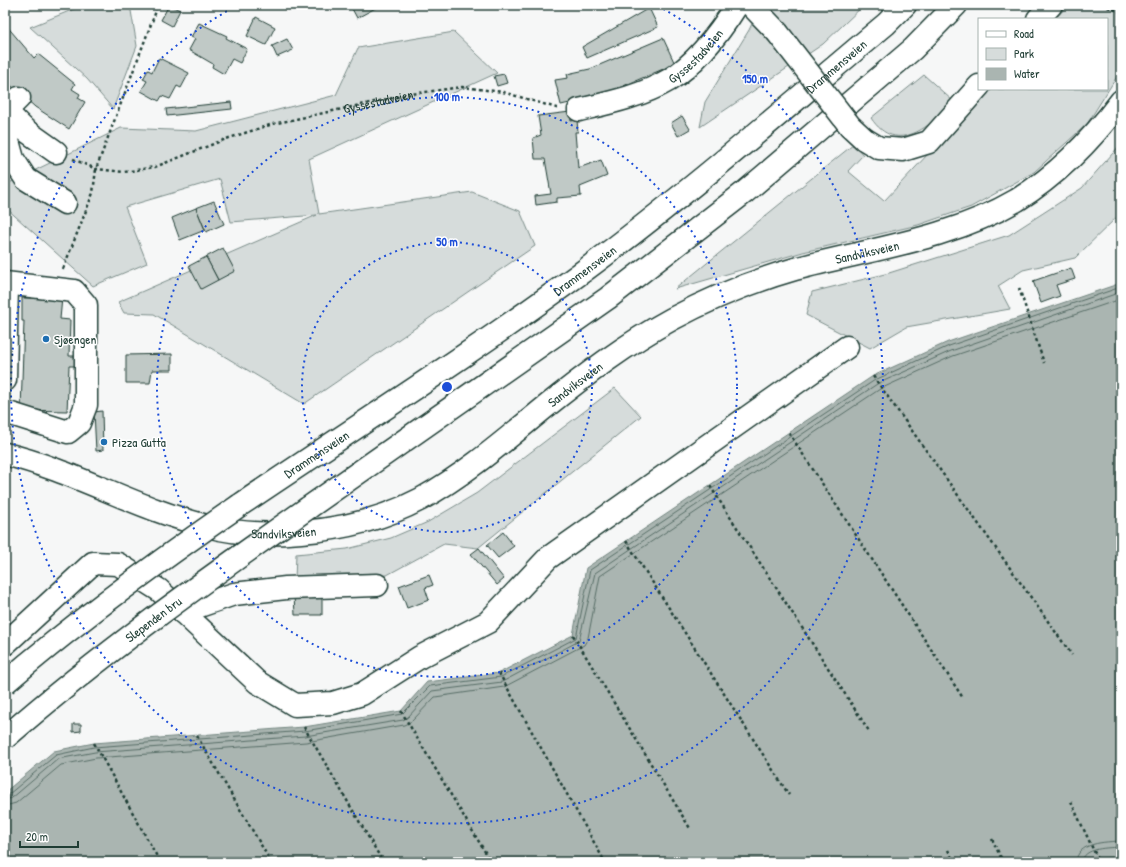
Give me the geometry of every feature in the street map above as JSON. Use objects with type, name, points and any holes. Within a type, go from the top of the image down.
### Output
[{"type":"main road","name":"Gyssestadveien","points":[[579,110],[624,99],[669,80],[691,64],[726,23],[737,5]]},
{"type":"main road","points":[[751,5],[777,32],[850,126],[864,139],[879,148],[904,150],[929,142],[978,87]]},
{"type":"main road","name":"Drammensveien","points":[[5,683],[136,579],[240,505],[467,352],[585,270],[720,163],[886,24],[905,5]]},
{"type":"main road","name":"Slependen bru","points":[[5,738],[98,660],[184,596],[608,298],[745,192],[913,49],[956,5]]},
{"type":"main road","points":[[1039,18],[1050,5]]},
{"type":"main road","name":"Sandviksveien","points":[[5,454],[62,470],[165,513],[206,526],[226,530],[262,533],[300,532],[348,525],[382,516],[420,500],[458,477],[604,362],[676,317],[760,280],[794,269],[934,235],[967,224],[1015,201],[1055,174],[1072,159],[1098,132],[1121,101]]},
{"type":"main road","points":[[10,106],[25,130],[56,152]]},
{"type":"main road","points":[[10,106],[5,130],[13,159],[26,179],[65,203]]},
{"type":"main road","points":[[5,380],[6,284],[74,291],[86,305],[86,404],[80,423],[68,432],[5,412]]},
{"type":"main road","points":[[5,644],[93,563],[118,564],[159,590],[257,682],[295,705],[332,703],[362,694],[420,657],[488,622],[548,558],[847,347]]},
{"type":"main road","points":[[182,612],[234,594],[286,588],[377,585]]},
{"type":"path","points":[[58,289],[64,264],[93,193],[96,169],[156,11],[156,5]]},
{"type":"path","points":[[1102,5],[1121,12]]},
{"type":"path","name":"Gyssestadveien","points":[[56,152],[96,169],[124,172],[155,167],[226,139],[273,124],[411,94],[462,87],[503,92],[558,109],[579,110]]},
{"type":"path","points":[[1019,288],[1044,363]]},
{"type":"path","points":[[873,376],[1072,655]]},
{"type":"path","points":[[789,433],[962,698]]},
{"type":"path","points":[[710,486],[869,731]]},
{"type":"path","points":[[626,541],[789,795]]},
{"type":"path","points":[[573,635],[691,830]]},
{"type":"path","points":[[499,673],[605,862]]},
{"type":"path","points":[[402,711],[491,862]]},
{"type":"path","points":[[304,727],[383,862]]},
{"type":"path","points":[[197,736],[271,862]]},
{"type":"path","points":[[94,743],[160,862]]},
{"type":"path","points":[[1071,802],[1099,862]]},
{"type":"path","points":[[992,839],[1003,862]]},
{"type":"path","points":[[948,850],[954,862]]},
{"type":"green space","points":[[84,5],[130,5],[137,46],[113,109],[87,79],[30,27]]},
{"type":"green space","points":[[761,5],[864,5],[823,44],[700,127],[705,102],[749,30]]},
{"type":"green space","points":[[1068,5],[1121,5],[1121,70],[1087,124],[1034,172],[971,207],[918,225],[803,252],[675,289],[854,144],[863,155],[848,171],[884,201],[988,90],[1108,90],[1108,18],[1056,18]]},
{"type":"green space","points":[[454,32],[497,73],[309,159],[319,214],[472,192],[520,211],[535,246],[304,404],[154,314],[124,313],[118,302],[317,215],[231,222],[220,179],[125,207],[147,263],[93,286],[5,207],[5,185],[121,128],[196,131],[336,95],[358,48]]},
{"type":"green space","points":[[924,75],[954,102],[935,120],[914,133],[903,136],[892,135],[881,129],[871,118]]},
{"type":"green space","points":[[1121,144],[1121,213],[1075,258],[1023,270],[998,286],[1010,309],[906,327],[870,348],[806,315],[812,292],[889,273],[1009,235],[1082,188]]},
{"type":"green space","points":[[615,388],[641,416],[478,548],[444,544],[387,575],[295,580],[296,554],[347,549],[391,538],[428,522],[477,493]]},
{"type":"water","points":[[1121,283],[1121,856],[1088,862],[5,862],[5,792],[54,751],[94,743],[304,727],[401,711],[427,682],[499,673],[573,635],[586,568],[873,376],[948,342]]},
{"type":"building","points":[[169,5],[180,10],[172,26],[161,20]]},
{"type":"building","points":[[350,5],[381,5],[357,18]]},
{"type":"building","points":[[678,5],[690,5],[681,10]]},
{"type":"building","points":[[649,8],[658,27],[587,58],[582,47]]},
{"type":"building","points":[[256,17],[275,27],[266,45],[247,36]]},
{"type":"building","points":[[199,23],[227,36],[226,38],[247,49],[240,63],[232,59],[224,74],[212,67],[213,64],[189,50],[195,39],[191,37]]},
{"type":"building","points":[[5,24],[34,58],[38,54],[75,84],[72,89],[80,94],[78,98],[85,102],[69,129],[35,107],[5,80]]},
{"type":"building","points":[[663,38],[675,64],[600,96],[561,105],[555,80],[568,78],[567,74],[590,69]]},
{"type":"building","points":[[287,39],[293,50],[277,57],[272,46]]},
{"type":"building","points":[[159,58],[189,73],[181,88],[177,86],[170,99],[162,96],[159,101],[141,91],[147,81],[143,79],[148,70],[152,72]]},
{"type":"building","points":[[504,74],[507,83],[497,86],[494,76]]},
{"type":"building","points":[[231,102],[232,109],[167,116],[166,109]]},
{"type":"building","points":[[570,112],[571,121],[577,120],[578,132],[575,132],[578,168],[601,160],[607,176],[580,187],[581,196],[557,198],[557,202],[536,205],[535,196],[551,194],[545,159],[535,159],[533,138],[541,135],[538,116]]},
{"type":"building","points":[[682,116],[690,129],[678,136],[671,123]]},
{"type":"building","points":[[214,201],[224,224],[206,232],[196,208]]},
{"type":"building","points":[[196,208],[205,230],[180,240],[172,218]]},
{"type":"building","points":[[223,248],[235,271],[218,280],[206,257]]},
{"type":"building","points":[[206,257],[218,280],[201,289],[189,266]]},
{"type":"building","points":[[1071,268],[1075,279],[1056,285],[1060,296],[1041,303],[1033,281]]},
{"type":"building","name":"Sjøengen","points":[[22,298],[62,298],[60,319],[70,320],[69,356],[75,356],[75,366],[69,366],[67,411],[21,410],[24,321],[22,321]]},
{"type":"building","points":[[172,354],[172,370],[152,370],[150,383],[126,383],[126,355]]},
{"type":"building","points":[[102,411],[103,450],[96,451],[94,412]]},
{"type":"building","points":[[503,532],[514,546],[498,558],[487,545]]},
{"type":"building","points":[[479,548],[504,579],[497,585],[471,554]]},
{"type":"building","points":[[429,575],[433,585],[425,588],[429,600],[407,608],[399,586]]},
{"type":"building","points":[[322,594],[322,615],[295,615],[294,595]]},
{"type":"building","points":[[73,724],[81,724],[81,731],[73,732]]},
{"type":"place","name":"Sjøengen","points":[[46,339]]},
{"type":"place","name":"Pizza Gutta","points":[[104,442]]}]
